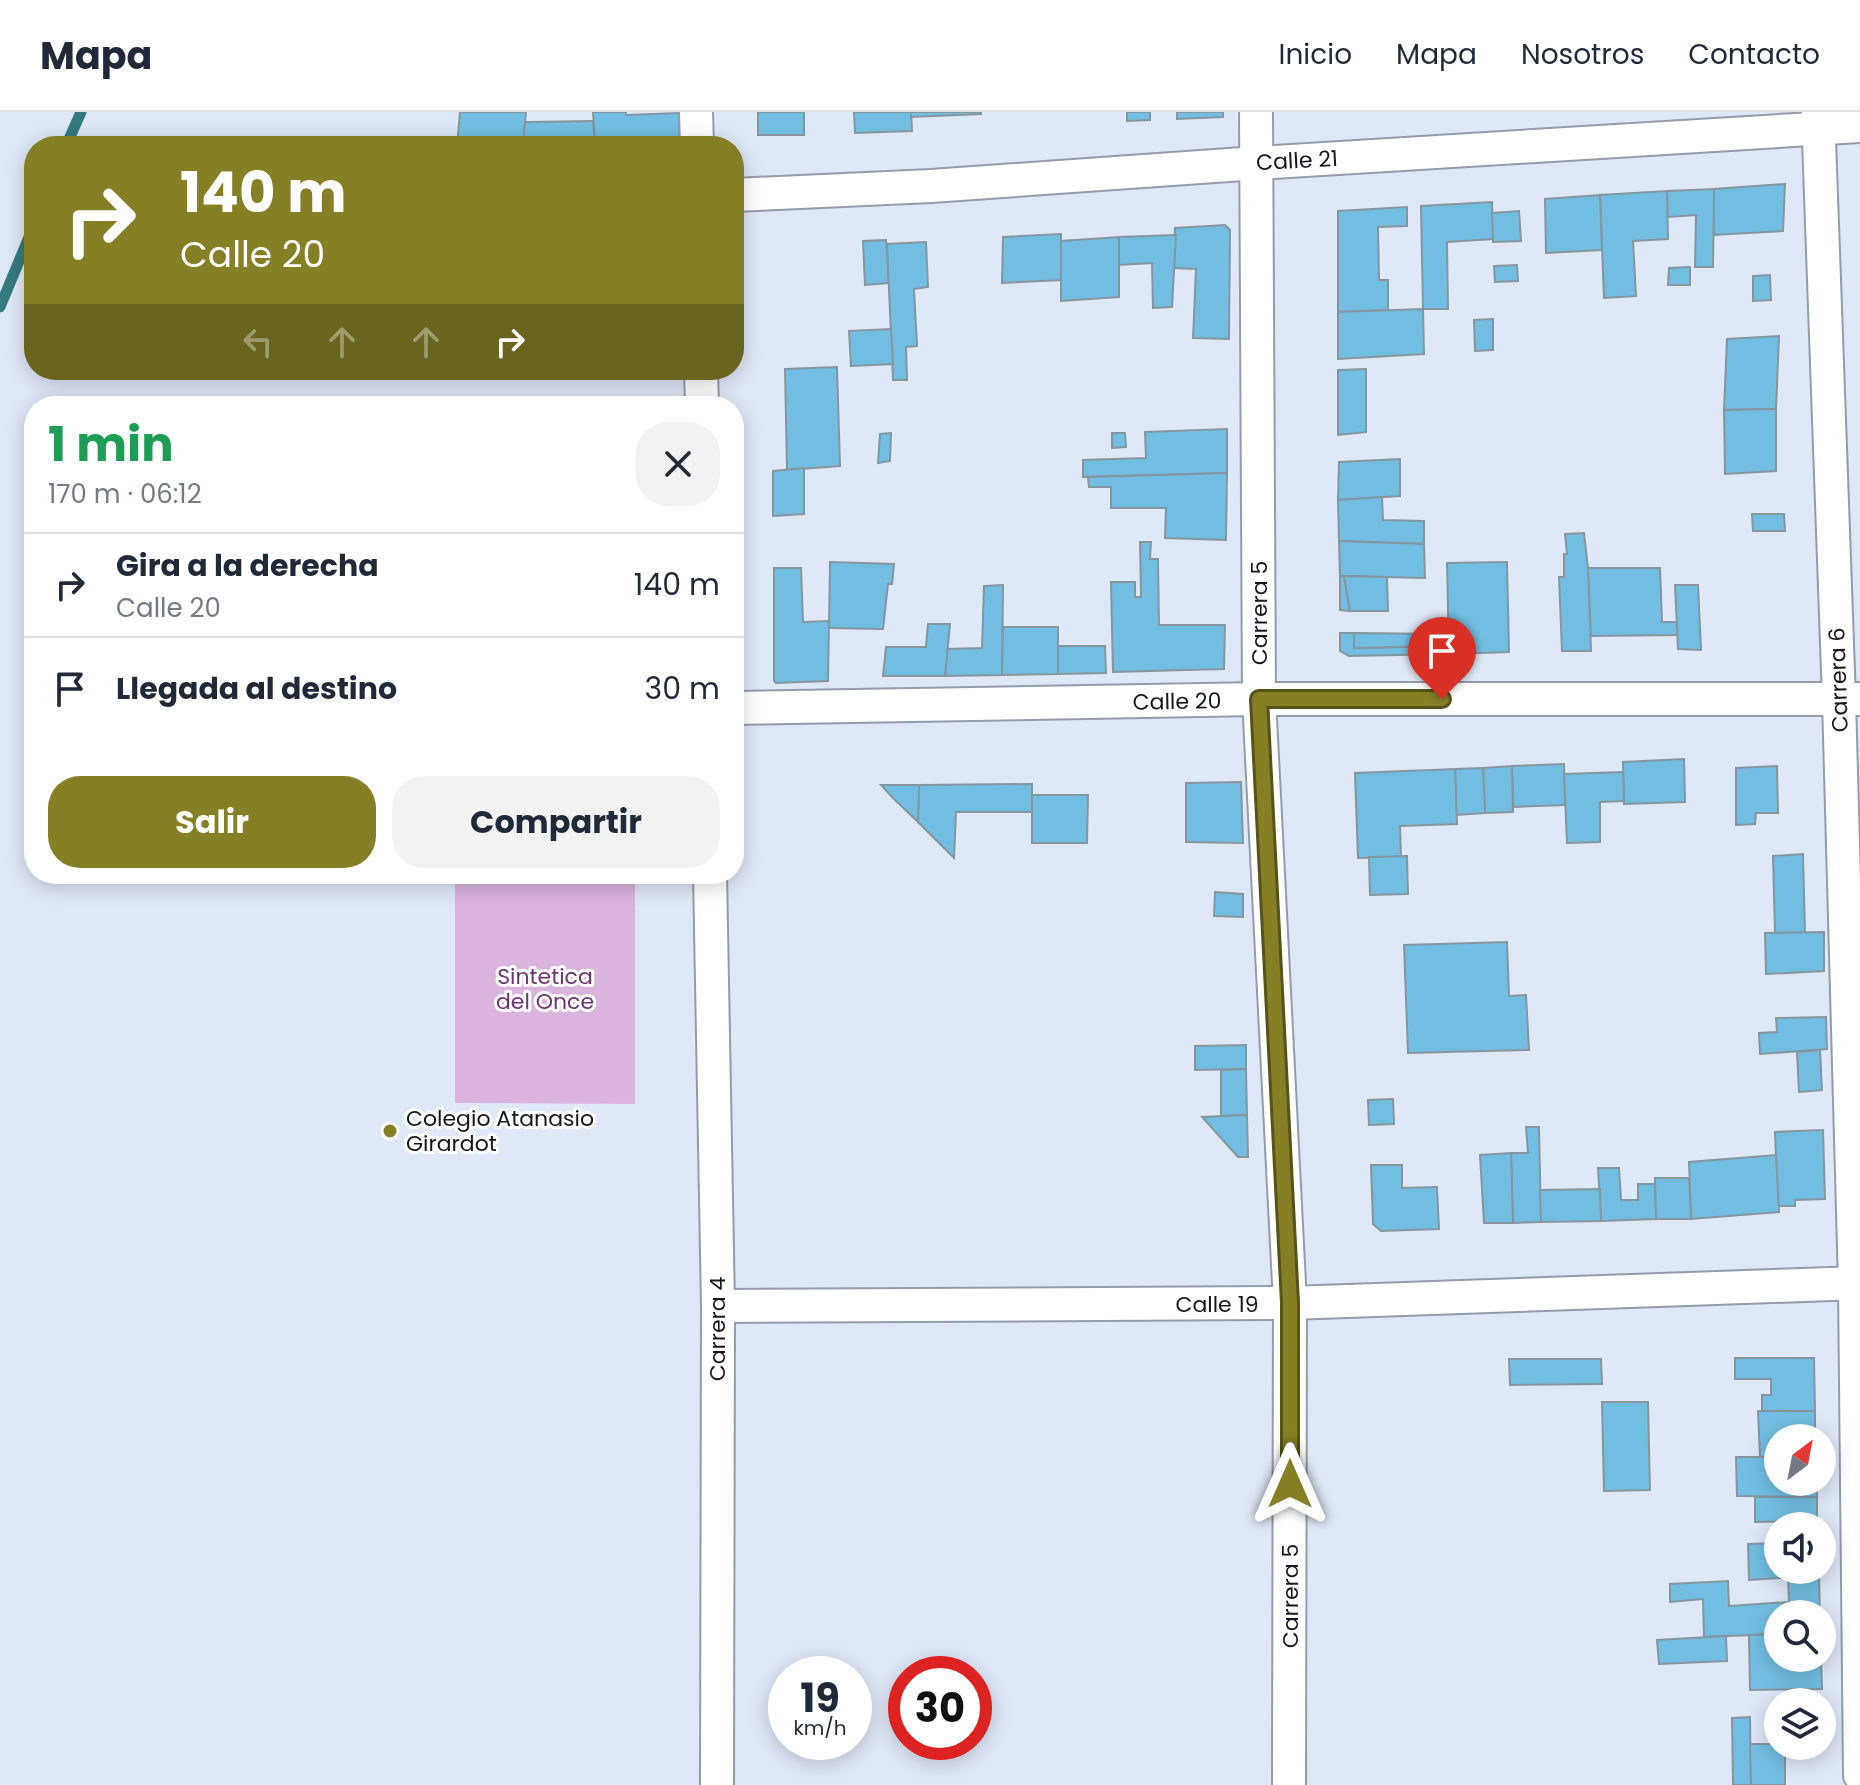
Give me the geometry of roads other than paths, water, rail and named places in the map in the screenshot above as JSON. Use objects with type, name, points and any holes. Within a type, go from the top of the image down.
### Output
[{"type":"street","points":[[696,112],[697,136]]},
{"type":"street","name":"Carrera 5","points":[[1256,112],[1259,699],[1290,1303],[1289,1785]]},
{"type":"street","name":"Calle 21","points":[[744,195],[931,186],[1818,121],[1860,126]]},
{"type":"street","name":"Carrera 6","points":[[1818,121],[1850,699],[1860,1775]]},
{"type":"street","name":"Calle 20","points":[[744,708],[1259,699],[1850,699]]},
{"type":"street","name":"Carrera 4","points":[[710,884],[718,1306],[717,1785]]},
{"type":"street","name":"Calle 19","points":[[718,1306],[1290,1303],[1857,1284]]},
{"type":"waterway","points":[[70,136],[81,112]]},
{"type":"waterway","points":[[0,307],[24,249]]},
{"type":"place","name":"Colegio Atanasio Girardot","points":[[390,1131]]},
{"type":"park label","name":"Sintetica del Once","points":[[545,988]]}]
